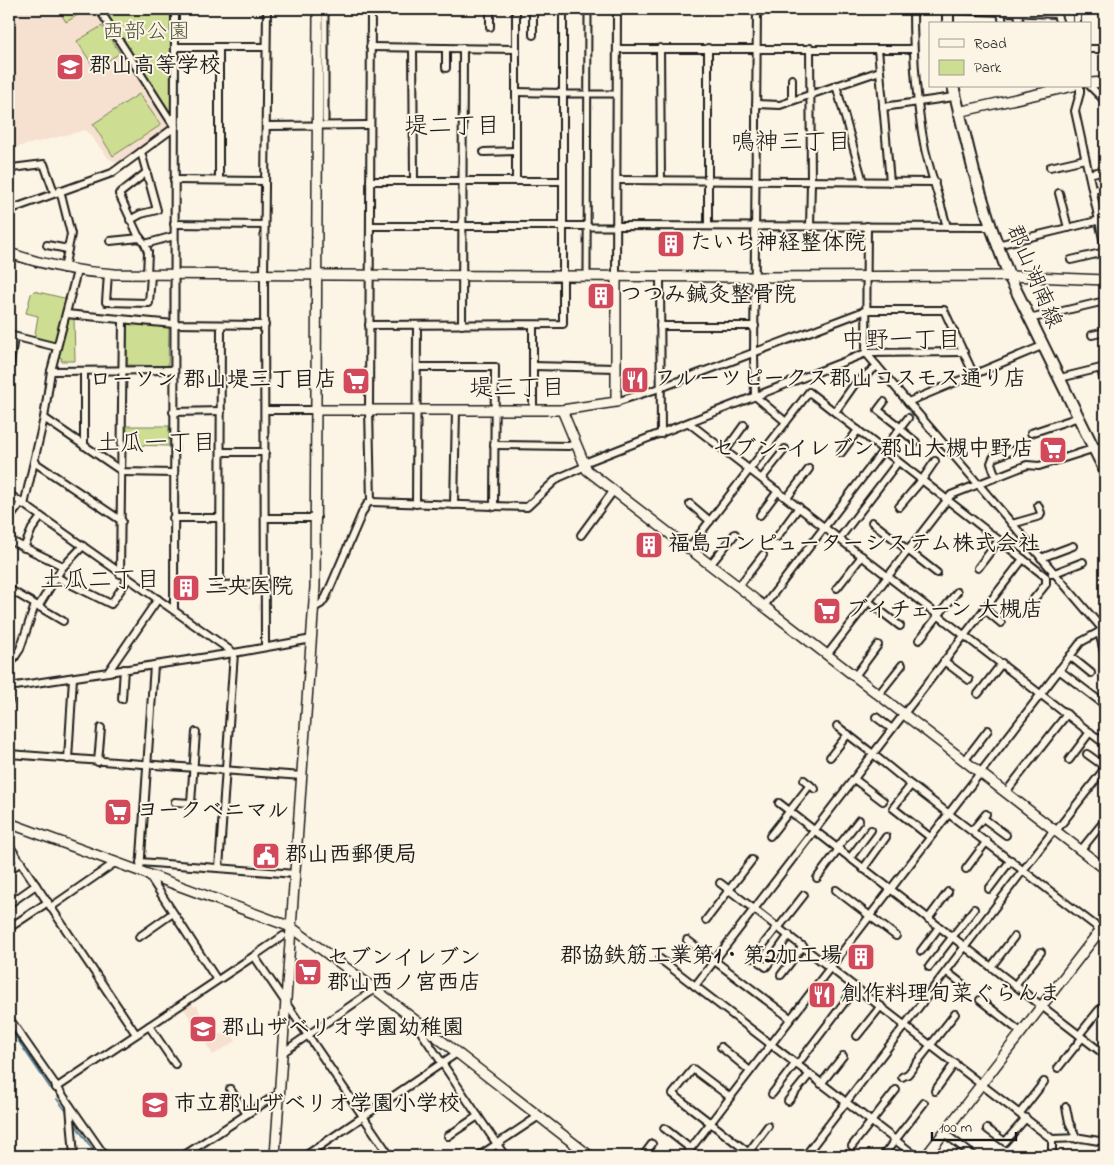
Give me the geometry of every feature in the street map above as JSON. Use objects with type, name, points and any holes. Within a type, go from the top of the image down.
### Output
[{"type":"main road","points":[[948,9],[948,22]]},
{"type":"main road","name":"郡山湖南線","points":[[953,88],[958,112],[991,227],[1009,276],[1105,472]]},
{"type":"street","points":[[99,9],[175,127]]},
{"type":"street","points":[[174,610],[175,9]]},
{"type":"street","points":[[265,647],[266,410],[264,225],[267,9]]},
{"type":"street","points":[[318,9],[321,123]]},
{"type":"street","points":[[275,1156],[314,608],[317,518],[317,275],[325,9]]},
{"type":"street","points":[[371,9],[369,125],[369,410],[371,502]]},
{"type":"street","points":[[490,9],[490,27]]},
{"type":"street","points":[[516,9],[516,181]]},
{"type":"street","points":[[533,9],[533,35]]},
{"type":"street","points":[[369,325],[563,324],[563,9]]},
{"type":"street","points":[[588,271],[589,9]]},
{"type":"street","points":[[616,402],[614,226],[617,9]]},
{"type":"street","points":[[757,9],[755,396],[786,422]]},
{"type":"street","points":[[912,9],[917,103],[926,152],[947,227]]},
{"type":"street","points":[[948,9],[1018,13],[1056,11]]},
{"type":"street","points":[[1077,9],[1077,22]]},
{"type":"street","points":[[1001,12],[1004,22]]},
{"type":"street","points":[[1018,13],[1020,22]]},
{"type":"street","points":[[175,47],[266,47]]},
{"type":"street","points":[[219,47],[219,180]]},
{"type":"street","points":[[370,47],[516,49]]},
{"type":"street","points":[[414,48],[414,180]]},
{"type":"street","points":[[446,48],[446,68]]},
{"type":"street","points":[[462,48],[462,325]]},
{"type":"street","points":[[617,48],[913,49]]},
{"type":"street","points":[[660,48],[661,181]]},
{"type":"street","points":[[708,48],[708,226]]},
{"type":"street","points":[[810,48],[812,182],[810,227]]},
{"type":"street","points":[[878,49],[890,182]]},
{"type":"street","points":[[1092,49],[1105,49]]},
{"type":"street","points":[[756,104],[780,105],[810,93],[880,71]]},
{"type":"street","points":[[792,79],[792,100]]},
{"type":"street","points":[[1092,84],[1105,82]]},
{"type":"street","points":[[836,85],[863,182]]},
{"type":"street","points":[[1092,86],[1105,101]]},
{"type":"street","points":[[958,112],[1064,88]]},
{"type":"street","points":[[1071,260],[1105,250],[1102,220],[1089,174],[1075,111],[1080,88]]},
{"type":"street","points":[[516,92],[613,94]]},
{"type":"street","points":[[883,107],[954,97]]},
{"type":"street","points":[[266,126],[321,123],[369,125]]},
{"type":"street","points":[[9,210],[57,191],[112,173],[175,127]]},
{"type":"street","points":[[484,152],[516,151]]},
{"type":"street","points":[[130,220],[141,214],[157,210],[141,152]]},
{"type":"street","points":[[1050,167],[1086,159]]},
{"type":"street","points":[[9,166],[12,168],[44,164],[57,191],[71,234],[64,269]]},
{"type":"street","points":[[1089,174],[1105,170]]},
{"type":"street","points":[[108,274],[106,302],[149,303],[148,252],[130,220],[119,194],[147,172]]},
{"type":"street","points":[[174,180],[265,180]]},
{"type":"street","points":[[616,180],[935,182]]},
{"type":"street","points":[[370,181],[562,181]]},
{"type":"street","points":[[1093,190],[1105,187]]},
{"type":"street","points":[[1059,192],[1068,228]]},
{"type":"street","points":[[997,244],[1102,220]]},
{"type":"street","points":[[174,224],[264,225]]},
{"type":"street","points":[[370,226],[991,227]]},
{"type":"street","points":[[867,226],[866,353],[1103,631],[1105,656]]},
{"type":"street","points":[[145,244],[174,236]]},
{"type":"street","points":[[110,240],[140,238]]},
{"type":"street","points":[[47,244],[68,249]]},
{"type":"street","points":[[9,253],[41,264],[64,269],[108,274],[264,276],[1009,276],[1105,280]]},
{"type":"street","points":[[9,513],[12,515],[23,504],[44,418],[51,371],[78,271]]},
{"type":"street","points":[[660,276],[661,434]]},
{"type":"street","points":[[1029,319],[1105,301]]},
{"type":"street","points":[[266,410],[533,411],[562,410],[616,402],[754,354],[867,310],[944,310],[974,375]]},
{"type":"street","points":[[66,314],[174,324],[265,325]]},
{"type":"street","points":[[120,574],[124,371],[123,320]]},
{"type":"street","points":[[221,325],[220,585],[264,584]]},
{"type":"street","points":[[416,504],[417,325]]},
{"type":"street","points":[[533,325],[533,411]]},
{"type":"street","points":[[660,326],[754,326]]},
{"type":"street","points":[[1092,335],[1105,332]]},
{"type":"street","points":[[9,367],[11,336],[57,347]]},
{"type":"street","points":[[908,402],[1042,346]]},
{"type":"street","points":[[314,608],[321,604],[326,597],[363,511],[371,502],[528,507],[558,478],[585,465],[866,353],[964,352]]},
{"type":"street","points":[[417,366],[495,366],[494,507]]},
{"type":"street","points":[[533,366],[616,368]]},
{"type":"street","points":[[835,412],[854,385],[877,366]]},
{"type":"street","points":[[1060,378],[1103,368],[1105,387]]},
{"type":"street","points":[[51,371],[173,370]]},
{"type":"street","points":[[84,371],[84,446]]},
{"type":"street","points":[[689,548],[809,392],[1046,577]]},
{"type":"street","points":[[884,402],[878,410],[916,442]]},
{"type":"street","points":[[562,410],[588,470],[1105,869]]},
{"type":"street","points":[[173,412],[221,411]]},
{"type":"street","points":[[454,505],[456,411]]},
{"type":"street","points":[[1031,433],[1079,417]]},
{"type":"street","points":[[44,418],[122,472],[173,473]]},
{"type":"street","points":[[764,606],[908,418]]},
{"type":"street","points":[[689,422],[1105,744]]},
{"type":"street","points":[[726,450],[744,425]]},
{"type":"street","points":[[841,453],[858,430]]},
{"type":"street","points":[[494,445],[569,446],[576,444]]},
{"type":"street","points":[[827,655],[953,493],[1027,465],[1039,466],[1105,445]]},
{"type":"street","points":[[762,478],[786,449]]},
{"type":"street","points":[[996,476],[991,464],[993,458],[1014,450]]},
{"type":"street","points":[[221,452],[265,452]]},
{"type":"street","points":[[899,508],[935,461]]},
{"type":"street","points":[[34,462],[122,521]]},
{"type":"street","points":[[839,539],[898,462]]},
{"type":"street","points":[[787,498],[809,469]]},
{"type":"street","points":[[580,534],[614,490]]},
{"type":"street","points":[[760,515],[778,491]]},
{"type":"street","points":[[9,494],[120,574],[234,652]]},
{"type":"street","points":[[690,504],[710,522]]},
{"type":"street","points":[[1012,524],[1040,516],[1041,513],[1038,505]]},
{"type":"street","points":[[777,537],[799,507]]},
{"type":"street","points":[[24,548],[32,529],[41,517]]},
{"type":"street","points":[[173,518],[220,518]]},
{"type":"street","points":[[266,518],[317,518]]},
{"type":"street","points":[[872,522],[937,573]]},
{"type":"street","points":[[710,565],[735,534]]},
{"type":"street","points":[[9,540],[64,566]]},
{"type":"street","points":[[978,568],[999,540]]},
{"type":"street","points":[[9,666],[20,650],[36,606],[64,566],[83,546]]},
{"type":"street","points":[[1041,558],[1073,546]]},
{"type":"street","points":[[739,586],[764,555]]},
{"type":"street","points":[[837,588],[862,556]]},
{"type":"street","points":[[695,986],[1023,559]]},
{"type":"street","points":[[1046,577],[1054,572],[1083,562]]},
{"type":"street","points":[[56,577],[111,604],[128,579]]},
{"type":"street","points":[[1029,605],[1046,584],[1046,577]]},
{"type":"street","points":[[9,589],[62,621]]},
{"type":"street","points":[[919,640],[957,592]]},
{"type":"street","points":[[108,672],[158,599]]},
{"type":"street","points":[[869,602],[900,626]]},
{"type":"street","points":[[984,609],[1001,623]]},
{"type":"street","points":[[664,1128],[689,1153],[790,1018],[1081,642],[1103,631]]},
{"type":"street","points":[[9,701],[9,689],[16,686],[312,639]]},
{"type":"street","points":[[855,676],[878,645]]},
{"type":"street","points":[[219,868],[234,652]]},
{"type":"street","points":[[1070,656],[1091,673]]},
{"type":"street","points":[[944,661],[969,680]]},
{"type":"street","points":[[978,694],[1002,663]]},
{"type":"street","points":[[154,665],[147,766],[143,869],[217,980]]},
{"type":"street","points":[[878,694],[902,665]]},
{"type":"street","points":[[122,699],[124,670]]},
{"type":"street","points":[[1059,670],[1105,705]]},
{"type":"street","points":[[68,759],[73,678]]},
{"type":"street","points":[[9,680],[16,686]]},
{"type":"street","points":[[1006,792],[1066,714]]},
{"type":"street","points":[[876,717],[892,729]]},
{"type":"street","points":[[837,726],[911,785],[1104,929],[926,1156]]},
{"type":"street","points":[[98,762],[101,728]]},
{"type":"street","points":[[965,760],[988,730]]},
{"type":"street","points":[[175,802],[191,803],[196,732]]},
{"type":"street","points":[[1069,760],[1090,732]]},
{"type":"street","points":[[830,757],[848,734]]},
{"type":"street","points":[[9,754],[147,766],[302,776]]},
{"type":"street","points":[[805,1156],[1024,870],[1105,768],[1087,754]]},
{"type":"street","points":[[854,778],[883,801]]},
{"type":"street","points":[[770,836],[810,785]]},
{"type":"street","points":[[911,785],[892,808],[930,837]]},
{"type":"street","points":[[779,804],[1080,1037],[1104,1051]]},
{"type":"street","points":[[972,831],[984,816],[1006,835]]},
{"type":"street","points":[[817,878],[859,820]]},
{"type":"street","points":[[1081,850],[1105,820]]},
{"type":"street","points":[[9,823],[116,862],[143,869],[291,927],[375,989],[590,1156]]},
{"type":"street","points":[[850,858],[871,830]]},
{"type":"street","points":[[863,869],[886,837]]},
{"type":"street","points":[[966,869],[987,841]]},
{"type":"street","points":[[9,845],[136,1034]]},
{"type":"street","points":[[706,920],[752,860]]},
{"type":"street","points":[[989,889],[1011,860]]},
{"type":"street","points":[[9,870],[21,862]]},
{"type":"street","points":[[9,928],[116,862]]},
{"type":"street","points":[[143,869],[219,868],[294,874]]},
{"type":"street","points":[[720,883],[1052,1139],[1077,1138],[1105,1142]]},
{"type":"street","points":[[9,904],[36,885]]},
{"type":"street","points":[[836,890],[896,936]]},
{"type":"street","points":[[928,919],[948,892]]},
{"type":"street","points":[[753,958],[804,896]]},
{"type":"street","points":[[929,967],[974,909]]},
{"type":"street","points":[[139,936],[173,913]]},
{"type":"street","points":[[921,951],[939,927]]},
{"type":"street","points":[[761,963],[766,967],[789,935]]},
{"type":"street","points":[[56,1088],[283,936]]},
{"type":"street","points":[[991,967],[1014,937]]},
{"type":"street","points":[[687,940],[790,1018]]},
{"type":"street","points":[[781,975],[803,946]]},
{"type":"street","points":[[1015,985],[1041,952]]},
{"type":"street","points":[[254,956],[390,1156]]},
{"type":"street","points":[[660,959],[916,1156]]},
{"type":"street","points":[[947,972],[965,986]]},
{"type":"street","points":[[772,1094],[856,987]]},
{"type":"street","points":[[282,1053],[310,1036],[375,989]]},
{"type":"street","points":[[980,1000],[1022,1033]]},
{"type":"street","points":[[857,1036],[881,1006]]},
{"type":"street","points":[[1058,1068],[1099,1010],[1105,1013]]},
{"type":"street","points":[[902,1077],[908,1074],[954,1014]]},
{"type":"street","points":[[411,1017],[505,1156]]},
{"type":"street","points":[[9,1018],[105,1156]]},
{"type":"street","points":[[149,1026],[175,1064]]},
{"type":"street","points":[[720,1048],[750,1071]]},
{"type":"street","points":[[306,1156],[457,1053]]},
{"type":"street","points":[[821,1084],[843,1056]]},
{"type":"street","points":[[935,1091],[955,1063]]},
{"type":"street","points":[[730,1097],[693,1069],[673,1094],[751,1155],[768,1126]]},
{"type":"street","points":[[788,1101],[809,1074]]},
{"type":"street","points":[[987,1129],[1005,1142],[1044,1082]]},
{"type":"street","points":[[230,1089],[247,1114]]},
{"type":"street","points":[[852,1146],[896,1090]]},
{"type":"street","points":[[183,1156],[247,1114],[279,1096]]},
{"type":"street","points":[[883,1156],[924,1103]]},
{"type":"street","points":[[70,1105],[74,1156]]},
{"type":"street","points":[[1066,1107],[1069,1122],[1077,1138]]},
{"type":"street","points":[[448,1136],[478,1116]]},
{"type":"street","points":[[479,1156],[539,1116]]},
{"type":"street","points":[[944,1133],[974,1156]]},
{"type":"street","points":[[1052,1139],[1052,1156]]},
{"type":"street","points":[[642,1156],[652,1144]]},
{"type":"shaded area","name":"郡山高等学校","points":[[9,9],[95,9],[169,125],[168,128],[120,164],[108,158],[86,130],[9,149]]},
{"type":"shaded area","name":"郡山ザベリオ学園幼稚園","points":[[192,1004],[194,1007],[197,1005],[202,1018],[205,1017],[210,1030],[212,1029],[217,1036],[228,1029],[236,1041],[213,1055],[184,1009]]},
{"type":"green space","points":[[58,9],[88,9],[66,22]]},
{"type":"green space","name":"西部公園","points":[[102,9],[172,9],[171,117]]},
{"type":"green space","points":[[102,26],[120,53],[95,69],[77,41]]},
{"type":"green space","points":[[139,94],[161,125],[113,156],[93,124]]},
{"type":"green space","points":[[34,291],[68,299],[55,343],[34,340],[38,316],[26,313],[31,294]]},
{"type":"green space","points":[[74,317],[75,361],[61,361],[62,358],[58,357],[66,318]]},
{"type":"green space","points":[[127,324],[169,327],[168,366],[127,365]]},
{"type":"green space","points":[[127,426],[169,426],[169,446],[127,445]]},
{"type":"waterway","points":[[9,1027],[51,1089]]},
{"type":"waterway","points":[[57,1099],[67,1112]]},
{"type":"waterway","points":[[75,1124],[97,1156]]},
{"type":"place","name":"郡山高等学校","points":[[70,67]]},
{"type":"place","name":"たいち神経整体院","points":[[671,244]]},
{"type":"place","name":"つつみ鍼灸整骨院","points":[[601,296]]},
{"type":"place","name":"フルーツピークス郡山コスモス通り店","points":[[635,380]]},
{"type":"place","name":"ローソン 郡山堤三丁目店","points":[[356,381]]},
{"type":"place","name":"セブン-イレブン 郡山大槻中野店","points":[[1053,450]]},
{"type":"place","name":"福島コンピューターシステム株式会社","points":[[649,545]]},
{"type":"place","name":"三央医院","points":[[186,588]]},
{"type":"place","name":"ブイチェーン 大槻店","points":[[827,611]]},
{"type":"place","name":"ヨークベニマル","points":[[118,812]]},
{"type":"place","name":"郡山西郵便局","points":[[266,856]]},
{"type":"place","name":"郡協鉄筋工業第1・第2加工場","points":[[861,957]]},
{"type":"place","name":"セブンイレブン 郡山西ノ宮西店","points":[[308,972]]},
{"type":"place","name":"創作料理旬菜ぐらんま","points":[[822,995]]},
{"type":"place","name":"郡山ザベリオ学園幼稚園","points":[[203,1029]]},
{"type":"place","name":"市立郡山ザベリオ学園小学校","points":[[155,1105]]},
{"type":"district","name":"堤二丁目","points":[[452,127]]},
{"type":"district","name":"鳴神三丁目","points":[[791,143]]},
{"type":"district","name":"中野一丁目","points":[[901,341]]},
{"type":"district","name":"堤三丁目","points":[[517,389]]},
{"type":"district","name":"土瓜一丁目","points":[[156,444]]},
{"type":"district","name":"土瓜二丁目","points":[[100,581]]}]
